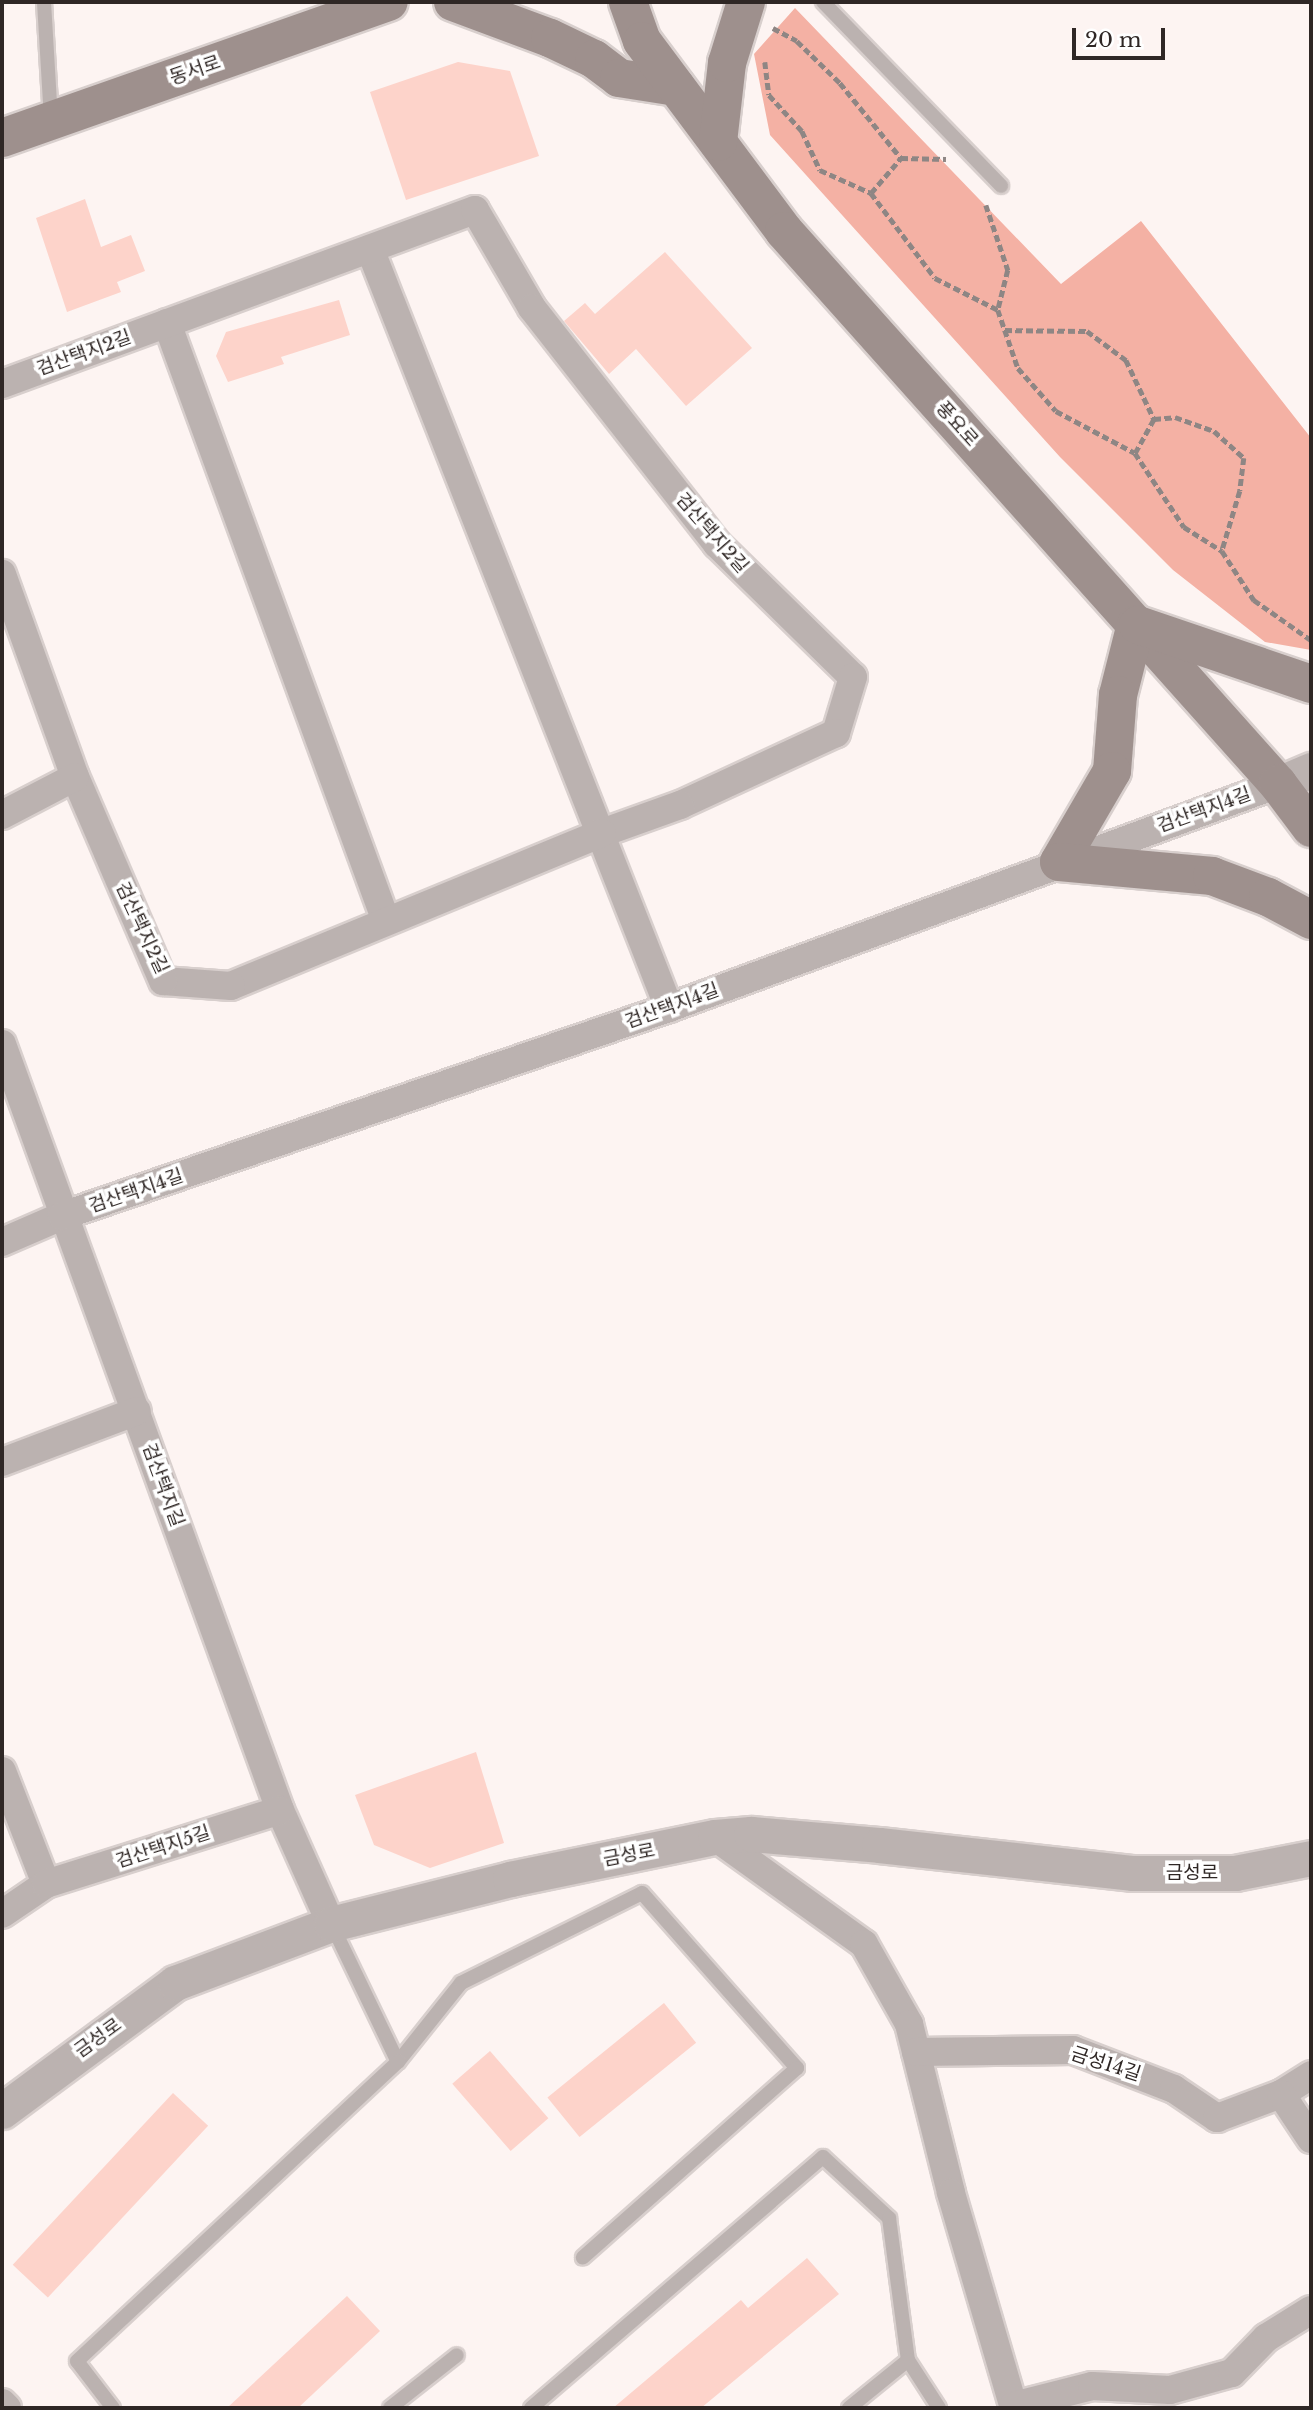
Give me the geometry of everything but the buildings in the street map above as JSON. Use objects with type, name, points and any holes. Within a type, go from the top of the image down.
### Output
[{"type":"main road","name":"동서로","points":[[2,138],[389,2]]},
{"type":"main road","points":[[453,2],[550,38],[594,59],[619,78],[676,87]]},
{"type":"main road","name":"풍요로","points":[[628,2],[642,41],[785,231],[1136,624],[1294,777],[1311,828]]},
{"type":"main road","points":[[718,142],[727,63],[746,2]]},
{"type":"main road","points":[[1311,684],[1136,624],[1118,695],[1112,771],[1059,862],[1212,876],[1268,897],[1311,920]]},
{"type":"street","name":"검산택지2길","points":[[2,384],[475,210],[532,308],[717,544],[853,677],[836,733],[680,805],[602,832],[231,986],[163,981],[75,777],[2,574]]},
{"type":"street","points":[[369,249],[602,832],[669,1008]]},
{"type":"street","points":[[167,323],[386,921]]},
{"type":"street","points":[[2,815],[75,777]]},
{"type":"street","name":"검산택지4길","points":[[2,1241],[62,1216],[669,1008],[1294,777]]},
{"type":"street","name":"검산택지길","points":[[5,1061],[136,1411],[280,1810],[331,1924]]},
{"type":"street","points":[[2,1462],[136,1411]]},
{"type":"street","points":[[2,1771],[46,1884]]},
{"type":"street","name":"검산택지5길","points":[[2,1914],[46,1884],[280,1810]]},
{"type":"street","name":"금성로","points":[[2,2111],[175,1983],[331,1924],[510,1879],[715,1838],[764,1835],[1133,1873],[1235,1873],[1311,1858]]},
{"type":"street","points":[[715,1838],[864,1944],[909,2024],[951,2193],[1014,2407],[1092,2386],[1170,2390],[1232,2373],[1266,2338],[1311,2310]]},
{"type":"street","name":"금성14길","points":[[916,2052],[1073,2050],[1174,2089],[1217,2118],[1281,2094]]},
{"type":"street","points":[[1311,2075],[1281,2094],[1311,2138]]},
{"type":"street","points":[[2,2403],[7,2408]]},
{"type":"lane","points":[[44,2],[51,121]]},
{"type":"lane","points":[[823,2],[1001,186]]},
{"type":"lane","points":[[113,2408],[77,2361],[398,2062],[461,1983],[642,1893],[797,2068],[583,2257]]},
{"type":"lane","points":[[331,1924],[398,2062]]},
{"type":"lane","points":[[531,2408],[823,2157],[890,2218],[908,2360],[939,2408]]},
{"type":"lane","points":[[390,2408],[457,2355]]},
{"type":"lane","points":[[849,2408],[908,2360]]},
{"type":"path","points":[[765,37],[766,24],[797,41],[840,83],[901,158],[948,159],[956,169]]},
{"type":"path","points":[[764,50],[769,95],[802,131],[820,170],[872,193],[936,278],[998,310]]},
{"type":"path","points":[[872,193],[901,158]]},
{"type":"path","points":[[981,199],[989,209],[1008,270],[998,310],[1018,368],[1056,411],[1135,453],[1184,527],[1222,551],[1254,600],[1311,640]]},
{"type":"path","points":[[1005,330],[1087,331],[1126,360],[1154,419]]},
{"type":"path","points":[[1154,419],[1175,417],[1214,431],[1244,458],[1240,491],[1222,551]]},
{"type":"path","points":[[1135,453],[1154,419]]},
{"type":"shaded area","points":[[795,8],[1061,284],[1141,221],[1311,438],[1311,650],[1265,642],[1173,570],[1060,457],[770,135],[754,54]]}]
